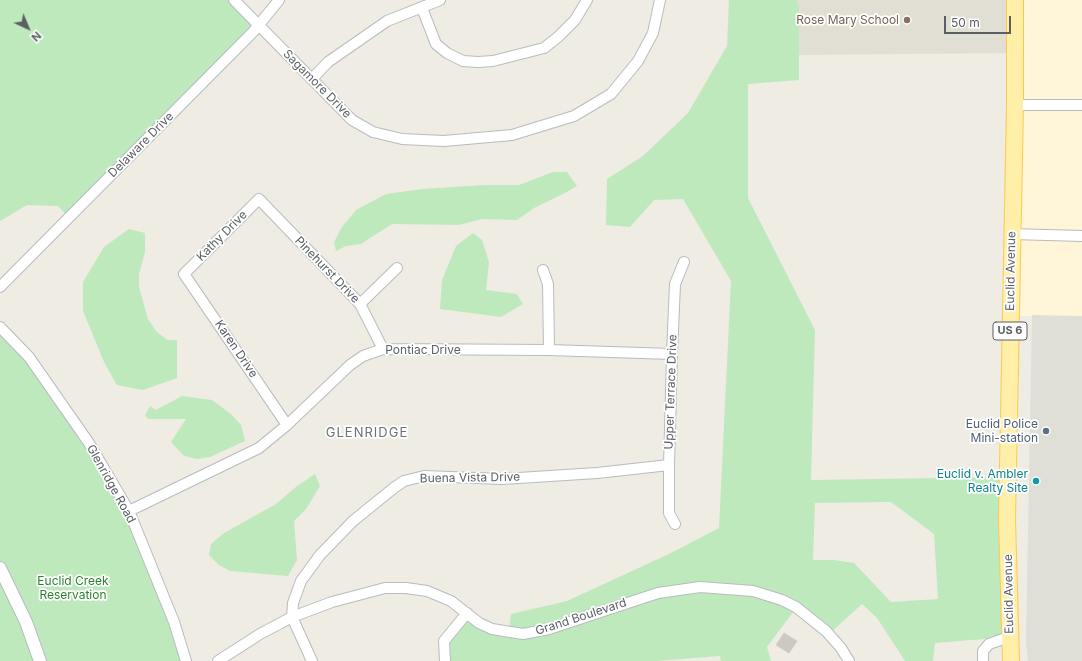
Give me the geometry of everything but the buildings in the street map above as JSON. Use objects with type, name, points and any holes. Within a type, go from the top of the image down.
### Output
[{"type":"main road","name":"Euclid Avenue","points":[[1011,661],[1009,637],[1007,520],[1015,105],[1015,0]]},
{"type":"street","name":"Sagamore Drive","points":[[234,0],[352,120],[372,132],[402,139],[444,141],[512,134],[574,116],[611,94],[638,61],[653,33],[660,0]]},
{"type":"street","name":"Delaware Drive","points":[[0,287],[259,26],[279,0]]},
{"type":"street","points":[[312,79],[328,62],[387,21],[440,0]]},
{"type":"street","points":[[422,8],[436,44],[447,53],[463,61],[478,62],[519,55],[544,48],[558,37],[575,20],[587,0]]},
{"type":"street","points":[[1015,105],[1082,104]]},
{"type":"street","name":"Kathy Drive","points":[[184,274],[259,199]]},
{"type":"street","name":"Pinehurst Drive","points":[[259,199],[360,304],[383,349]]},
{"type":"street","points":[[1012,234],[1082,236]]},
{"type":"street","name":"Upper Terrace Drive","points":[[675,524],[670,513],[669,465],[672,354],[675,284],[684,262]]},
{"type":"street","points":[[360,304],[397,268]]},
{"type":"street","points":[[544,270],[548,284],[549,350]]},
{"type":"street","name":"Karen Drive","points":[[184,274],[287,425]]},
{"type":"street","name":"Glenridge Road","points":[[0,327],[29,357],[80,431],[128,511],[174,622],[186,661]]},
{"type":"street","name":"Pontiac Drive","points":[[128,511],[259,448],[287,425],[350,365],[363,356],[383,349],[549,350],[672,354]]},
{"type":"street","name":"Buena Vista Drive","points":[[292,617],[293,604],[296,594],[310,566],[353,521],[395,486],[404,481],[424,476],[503,479],[596,473],[669,465]]},
{"type":"street","points":[[0,568],[26,622],[40,661]]},
{"type":"street","name":"Grand Boulevard","points":[[218,661],[260,634],[292,617],[364,592],[385,588],[406,588],[440,596],[467,613],[479,623],[492,629],[523,634],[537,633],[658,593],[700,587],[753,591],[774,597],[796,607],[829,634],[849,661]]},
{"type":"street","points":[[445,661],[444,641],[467,613]]},
{"type":"street","points":[[292,617],[312,661]]},
{"type":"street","points":[[983,661],[983,651],[989,644],[1009,637]]},
{"type":"shaded area","name":"Rose Mary School","points":[[797,0],[1015,0],[1015,53],[799,55],[799,6]]},
{"type":"shaded area","points":[[1015,0],[1082,0],[1082,316],[1011,316]]},
{"type":"shaded area","points":[[1032,315],[1082,316],[1082,661],[1028,661],[1026,643]]},
{"type":"green space","points":[[0,0],[234,0],[259,26],[69,218],[58,206],[27,205],[0,221]]},
{"type":"green space","points":[[729,0],[797,0],[799,6],[799,80],[748,84],[748,198],[815,330],[811,480],[1008,477],[1009,637],[935,643],[933,661],[905,661],[877,618],[862,604],[829,634],[796,608],[767,647],[771,661],[721,661],[720,656],[656,661],[445,661],[449,633],[467,613],[509,633],[511,614],[567,601],[671,553],[719,528],[731,281],[683,199],[654,200],[630,227],[606,225],[607,179],[643,156],[688,113],[727,46]],"holes":[[[891,502],[934,534],[938,599],[891,602],[854,563],[834,560],[813,560],[815,503]]]},
{"type":"green space","points":[[553,172],[567,172],[577,186],[534,208],[517,220],[482,219],[459,225],[392,224],[361,244],[346,246],[336,251],[334,242],[342,227],[356,210],[386,194],[422,189],[484,185],[519,185]]},
{"type":"green space","points":[[129,229],[145,233],[145,252],[139,274],[139,287],[148,319],[156,331],[167,340],[177,340],[177,378],[143,390],[117,385],[104,362],[83,311],[83,282],[104,247]]},
{"type":"green space","points":[[473,233],[482,240],[489,262],[486,290],[517,294],[523,304],[501,317],[440,309],[442,280],[456,246]]},
{"type":"green space","name":"Euclid Creek Reservation","points":[[0,327],[29,357],[129,511],[186,661],[0,661]]},
{"type":"green space","points":[[182,396],[212,400],[231,414],[241,425],[245,441],[210,457],[197,459],[184,456],[171,442],[186,419],[148,419],[145,415],[150,406],[156,410]]},
{"type":"green space","points":[[315,474],[320,486],[306,509],[294,521],[297,560],[288,576],[230,571],[219,565],[209,555],[211,544],[224,533],[276,504],[297,486]]},
{"type":"place","name":"Rose Mary School","points":[[907,20]]},
{"type":"place","name":"Euclid Police Mini-station","points":[[1046,431]]},
{"type":"place","name":"Euclid v. Ambler Realty Site","points":[[1036,481]]},
{"type":"district","name":"GLENRIDGE","points":[[367,433]]}]
